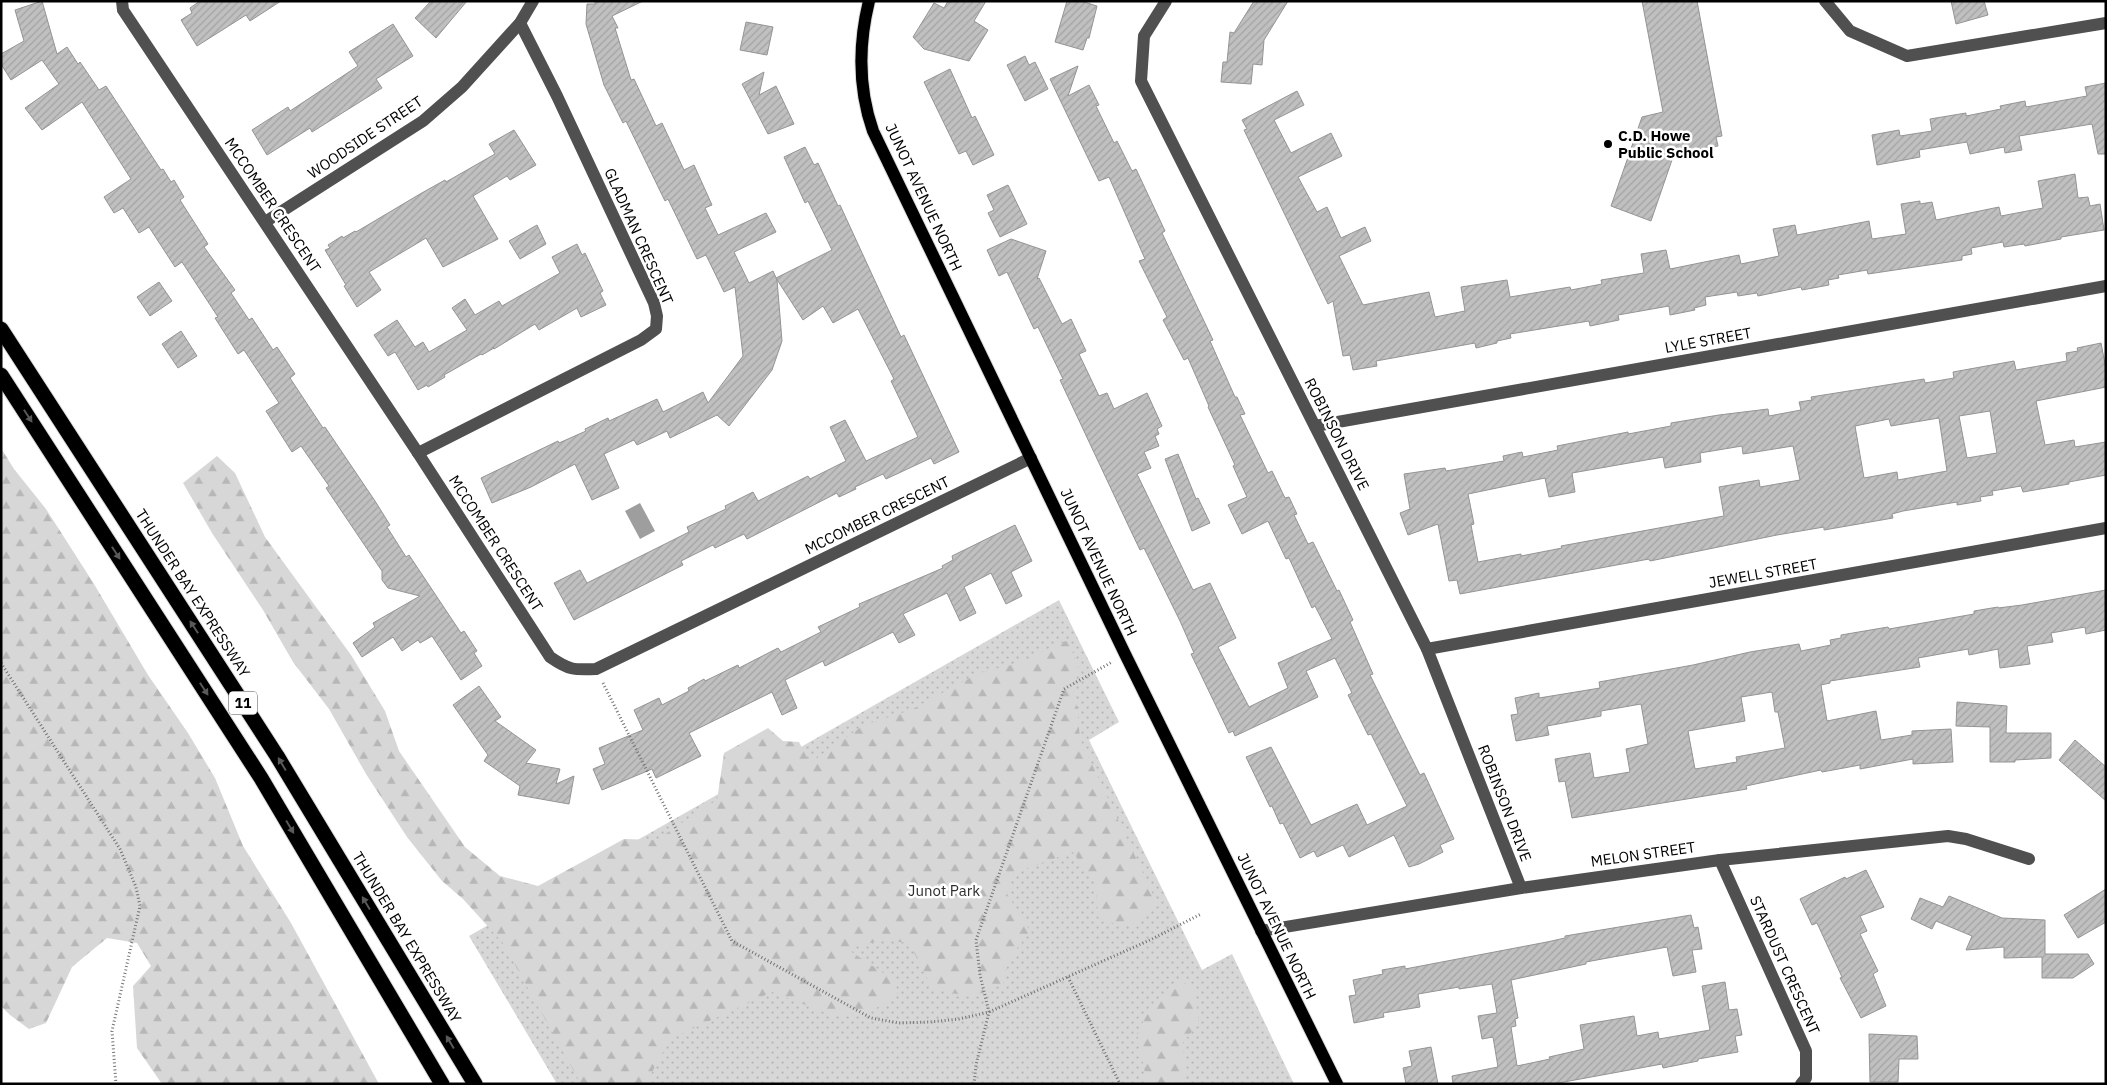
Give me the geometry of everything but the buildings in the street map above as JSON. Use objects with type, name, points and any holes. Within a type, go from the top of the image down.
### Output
[{"type":"highway","name":"THUNDER BAY EXPRESSWAY","points":[[1,329],[277,756],[475,1084]]},
{"type":"highway","name":"11","points":[[1,375],[262,778],[442,1084]]},
{"type":"main road","name":"JUNOT AVENUE NORTH","points":[[869,1],[861,37],[861,80],[865,106],[874,132],[1125,654],[1337,1084]]},
{"type":"street","name":"MCCOMBER CRESCENT","points":[[122,1],[122,10],[418,453],[550,657],[564,667],[578,670],[596,669],[1031,458]]},
{"type":"street","name":"WOODSIDE STREET","points":[[265,222],[421,122],[462,87],[520,23],[533,1]]},
{"type":"street","name":"ROBINSON DRIVE","points":[[1166,1],[1144,36],[1142,81],[1427,649],[1521,888]]},
{"type":"street","points":[[1825,1],[1850,31],[1906,56],[2106,23]]},
{"type":"street","name":"GLADMAN CRESCENT","points":[[418,453],[641,340],[656,329],[657,316],[654,303],[557,96],[520,23]]},
{"type":"street","name":"LYLE STREET","points":[[1315,426],[2106,286]]},
{"type":"street","name":"JEWELL STREET","points":[[1427,649],[2106,528]]},
{"type":"street","name":"MELON STREET","points":[[1261,931],[1521,888],[1720,860],[1948,836],[1966,839],[2030,859]]},
{"type":"street","name":"STARDUST CRESCENT","points":[[1720,860],[1806,1051],[1806,1078],[1801,1084]]},
{"type":"path","points":[[974,1084],[976,1065],[989,1012],[980,975],[976,940],[1064,689],[1125,654]]},
{"type":"path","points":[[1,663],[120,849],[136,887],[140,906],[112,1031],[116,1084]]},
{"type":"path","points":[[596,669],[732,941],[871,1018],[899,1023],[930,1022],[959,1019],[989,1012],[1150,940],[1201,914]]},
{"type":"path","points":[[1068,977],[1120,1084]]},
{"type":"green space","points":[[1,448],[14,469],[46,509],[94,584],[148,675],[188,733],[215,778],[243,846],[291,923],[379,1084],[162,1084],[137,1048],[133,986],[151,966],[137,943],[107,938],[72,967],[46,1023],[29,1029],[1,1006]]},
{"type":"green space","name":"Junot Park","points":[[217,456],[235,473],[265,537],[351,655],[385,711],[399,751],[465,847],[500,876],[538,886],[624,839],[656,840],[717,800],[724,753],[768,728],[783,741],[799,742],[810,763],[864,725],[911,710],[979,673],[1015,664],[1068,640],[1079,669],[1073,690],[1077,706],[1080,739],[1158,905],[1131,925],[1099,921],[1095,883],[1073,852],[1013,873],[1007,894],[1030,931],[1009,959],[1003,984],[971,997],[933,989],[909,943],[882,940],[847,949],[894,980],[898,993],[869,1013],[829,1014],[772,992],[670,1039],[651,1074],[652,1084],[581,1084],[503,943],[463,899],[442,881],[407,837],[366,774],[329,709],[293,662],[263,610],[212,533],[183,483]]},
{"type":"green space","name":"Junot Park","points":[[1059,600],[1119,722],[1089,740],[1202,970],[1232,954],[1294,1084],[557,1084],[469,936]]},
{"type":"green space","points":[[1180,978],[1195,993],[1199,1023],[1183,1042],[1185,1084],[1147,1084],[1137,1033],[1153,1004]]},
{"type":"shaded area","points":[[640,503],[655,531],[640,539],[625,511]]},
{"type":"place","name":"C.D. Howe Public School","points":[[1608,144]]}]
